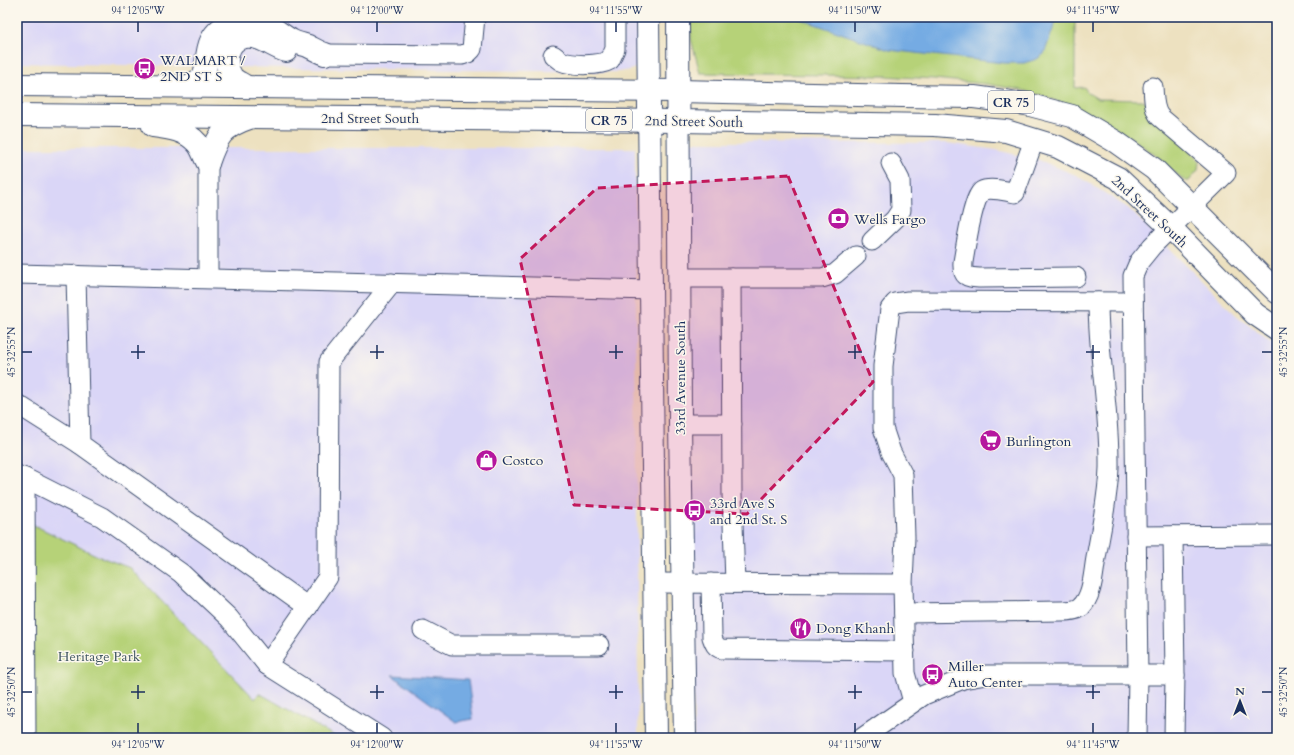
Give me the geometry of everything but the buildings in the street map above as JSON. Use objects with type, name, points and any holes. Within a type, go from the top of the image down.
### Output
[{"type":"main road","name":"33rd Avenue South","points":[[648,17],[656,738]]},
{"type":"main road","name":"33rd Avenue South","points":[[678,17],[680,424],[685,738]]},
{"type":"main road","points":[[189,86],[204,77],[209,47],[216,33],[237,21],[248,20],[265,24],[291,40],[325,54]]},
{"type":"main road","points":[[245,86],[233,78],[228,69],[227,59],[230,47],[238,38],[250,37],[265,40],[284,50],[294,52],[325,54]]},
{"type":"main road","name":"2nd Street South","points":[[17,84],[678,91],[974,97],[1026,104],[1072,116],[1116,142],[1154,169],[1277,292]]},
{"type":"main road","name":"2nd Street South","points":[[17,115],[679,120],[935,125],[1006,131],[1058,147],[1118,178],[1171,228],[1254,314],[1277,329]]},
{"type":"main road","points":[[114,116],[178,130],[187,134],[198,143],[208,163]]},
{"type":"main road","points":[[208,163],[213,146],[228,126],[250,117]]},
{"type":"street","points":[[325,54],[462,55],[468,53],[472,49],[476,17]]},
{"type":"street","points":[[554,55],[560,60],[575,64],[602,64],[610,60],[614,49],[615,17]]},
{"type":"street","points":[[1137,738],[1138,675],[1133,276],[1139,262],[1152,246],[1226,173],[1160,117],[1155,107],[1153,87]]},
{"type":"street","points":[[1034,140],[1015,193],[1000,190],[989,190],[982,192],[978,196],[962,262],[962,270],[968,277],[980,278],[1076,277]]},
{"type":"street","points":[[208,163],[208,278]]},
{"type":"street","points":[[872,241],[896,219],[901,210],[900,180],[891,163]]},
{"type":"street","points":[[679,278],[815,279],[829,277],[835,274],[856,256]]},
{"type":"street","points":[[17,274],[651,290]]},
{"type":"street","points":[[76,275],[80,444]]},
{"type":"street","points":[[731,278],[734,583]]},
{"type":"street","points":[[267,665],[328,577],[329,362],[392,283]]},
{"type":"street","points":[[913,702],[905,673],[903,584],[905,537],[903,475],[891,452],[883,428],[883,366],[890,309],[895,303],[908,301],[1133,302]]},
{"type":"street","points":[[904,613],[1061,612],[1080,608],[1086,602],[1090,591],[1099,539],[1109,467],[1098,323],[1098,302]]},
{"type":"street","points":[[17,404],[80,444],[308,607]]},
{"type":"street","points":[[680,424],[732,424]]},
{"type":"street","points":[[26,738],[21,476],[102,518],[181,572],[229,618],[267,665],[382,738]]},
{"type":"street","points":[[1136,536],[1277,535]]},
{"type":"street","points":[[1173,536],[1175,675],[1174,738]]},
{"type":"street","points":[[654,583],[903,584]]},
{"type":"street","points":[[711,583],[712,637],[715,646],[718,648],[905,651]]},
{"type":"street","points":[[423,630],[452,645],[598,646]]},
{"type":"street","points":[[862,738],[924,695],[952,683],[972,677],[986,675],[1175,675]]},
{"type":"highlighted area","points":[[788,176],[873,382],[747,514],[574,505],[520,259],[597,188]]},
{"type":"shaded area","points":[[17,17],[637,17],[638,61],[637,67],[618,72],[17,63]]},
{"type":"shaded area","points":[[688,142],[947,143],[996,150],[1039,160],[1078,176],[1128,208],[1236,315],[1277,348],[1277,738],[694,738]]},
{"type":"shaded area","points":[[17,148],[635,148],[638,738],[299,738],[285,731],[130,568],[98,556],[17,517]]},
{"type":"green space","points":[[690,17],[1075,17],[1075,88],[1084,87],[1088,93],[1098,99],[1142,100],[1146,102],[1196,158],[1199,162],[1198,170],[1189,181],[1185,181],[1155,155],[1130,137],[1095,117],[1044,96],[1022,90],[986,84],[883,76],[700,73],[691,39]]},
{"type":"green space","name":"Heritage Park","points":[[17,517],[98,556],[130,568],[255,699],[259,693],[338,738],[17,738]]},
{"type":"water","points":[[795,17],[1055,17],[1053,29],[1044,54],[1037,59],[1024,63],[1004,63],[889,50]]},
{"type":"water","points":[[392,675],[468,680],[473,719],[456,722]]},
{"type":"place","name":"WALMART / 2ND ST S","points":[[145,68]]},
{"type":"place","name":"Wells Fargo","points":[[839,219]]},
{"type":"place","name":"Burlington","points":[[991,441]]},
{"type":"place","name":"Costco","points":[[487,460]]},
{"type":"place","name":"33rd Ave S and 2nd St. S","points":[[695,511]]},
{"type":"place","name":"Dong Khanh","points":[[800,628]]},
{"type":"place","name":"Miller Auto Center","points":[[932,674]]}]
